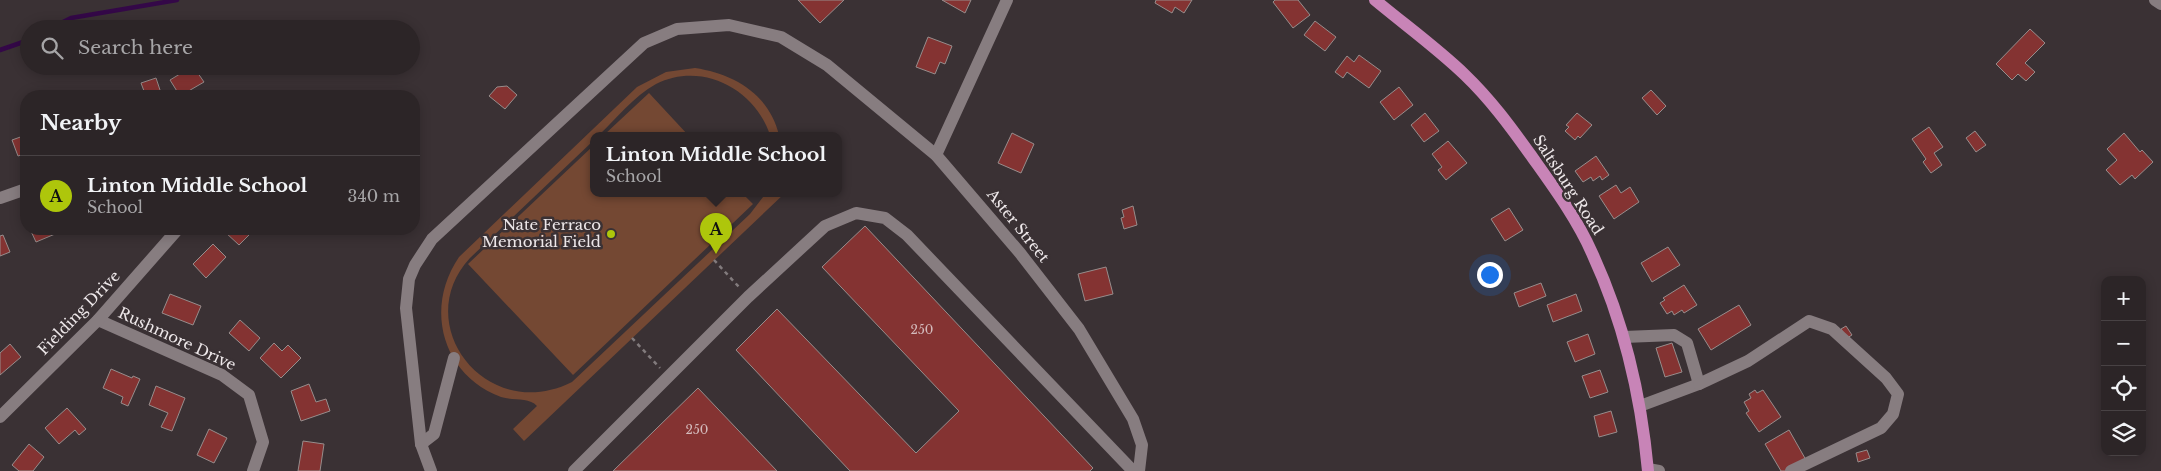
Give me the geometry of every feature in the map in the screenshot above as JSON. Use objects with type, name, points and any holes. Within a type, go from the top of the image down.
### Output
[{"type":"main road","name":"Saltsburg Road","points":[[1375,0],[1465,75],[1505,119],[1566,205],[1591,251],[1624,337],[1652,470]]},
{"type":"street","points":[[936,154],[1007,0]]},
{"type":"street","points":[[2155,0],[2161,4]]},
{"type":"street","name":"Aster Street","points":[[431,471],[421,444],[406,293],[415,265],[432,239],[644,43],[677,29],[729,24],[781,37],[826,65],[936,154],[1020,253],[1079,329],[1133,419],[1142,445],[1140,471]]},
{"type":"street","points":[[0,198],[20,191]]},
{"type":"street","points":[[574,471],[748,297],[825,226],[856,214],[884,218],[907,235],[1133,471]]},
{"type":"street","name":"Fielding Drive","points":[[0,417],[98,320],[173,235]]},
{"type":"street","name":"Rushmore Drive","points":[[98,320],[222,374],[249,395],[263,442],[253,471]]},
{"type":"street","points":[[1640,406],[1699,384],[1748,360],[1809,321],[1832,329],[1886,378],[1898,394],[1893,414],[1881,428],[1790,471]]},
{"type":"street","points":[[1624,337],[1674,335],[1687,343],[1699,384]]},
{"type":"street","points":[[421,444],[434,434],[454,358]]},
{"type":"path","points":[[714,260],[748,297]]},
{"type":"path","points":[[632,338],[669,376]]},
{"type":"shaded area","points":[[695,68],[723,75],[736,81],[758,97],[767,108],[778,132],[769,132],[763,119],[752,104],[739,93],[725,84],[708,78],[691,76],[673,78],[648,89],[602,132],[590,132],[590,144],[470,258],[453,284],[448,311],[453,338],[466,361],[486,379],[511,390],[540,392],[572,382],[750,214],[763,197],[781,197],[524,441],[513,429],[537,406],[530,401],[501,397],[481,387],[465,373],[453,356],[445,338],[441,318],[442,297],[448,277],[459,257],[637,87],[666,72]]},
{"type":"shaded area","points":[[649,93],[685,132],[607,132]]},
{"type":"shaded area","name":"Nate Ferraco Memorial Field","points":[[590,149],[590,197],[746,197],[753,204],[573,375],[468,264]]},
{"type":"building","points":[[798,0],[844,0],[820,23]]},
{"type":"building","points":[[942,0],[971,0],[965,13]]},
{"type":"building","points":[[1156,0],[1192,0],[1184,13],[1175,7],[1172,13],[1155,3]]},
{"type":"building","points":[[1275,0],[1298,0],[1310,15],[1293,28],[1273,2]]},
{"type":"building","points":[[1315,21],[1336,37],[1325,51],[1304,35]]},
{"type":"building","points":[[2030,29],[2045,43],[2025,63],[2035,72],[2026,81],[2018,74],[2012,80],[1996,64]]},
{"type":"building","points":[[928,37],[952,46],[945,64],[940,62],[935,74],[916,67]]},
{"type":"building","points":[[1359,55],[1381,71],[1369,88],[1347,72],[1343,78],[1335,72],[1347,56],[1354,62]]},
{"type":"building","points":[[178,75],[199,75],[204,82],[190,90],[176,90],[170,80]]},
{"type":"building","points":[[156,78],[160,90],[144,90],[141,83]]},
{"type":"building","points":[[507,86],[517,95],[505,109],[489,96],[497,87]]},
{"type":"building","points":[[1399,87],[1413,105],[1394,120],[1380,102]]},
{"type":"building","points":[[1651,90],[1666,106],[1657,115],[1642,98]]},
{"type":"building","points":[[1425,113],[1439,131],[1424,142],[1411,125]]},
{"type":"building","points":[[1577,113],[1592,125],[1580,138],[1578,136],[1575,140],[1565,131],[1569,127],[1566,125]]},
{"type":"building","points":[[1929,127],[1943,147],[1934,153],[1942,165],[1931,173],[1923,162],[1926,159],[1912,139]]},
{"type":"building","points":[[1975,131],[1986,145],[1976,152],[1966,138]]},
{"type":"building","points":[[1012,133],[1034,144],[1021,173],[998,163]]},
{"type":"building","points":[[2124,133],[2140,152],[2142,150],[2153,162],[2135,179],[2132,175],[2120,185],[2106,170],[2117,160],[2107,149]]},
{"type":"building","points":[[20,137],[20,155],[18,156],[12,140]]},
{"type":"building","points":[[1448,141],[1467,163],[1446,180],[1438,170],[1442,167],[1432,154]]},
{"type":"building","points":[[1596,156],[1609,175],[1602,180],[1600,176],[1593,181],[1591,177],[1583,182],[1575,171]]},
{"type":"building","points":[[1616,185],[1621,193],[1630,187],[1639,202],[1614,219],[1599,196]]},
{"type":"building","points":[[1133,206],[1137,225],[1124,229],[1121,218],[1124,217],[1122,210]]},
{"type":"building","points":[[1509,208],[1523,230],[1505,241],[1491,219]]},
{"type":"building","points":[[865,226],[1093,468],[1090,471],[850,471],[736,350],[777,309],[916,453],[959,411],[822,267]]},
{"type":"building","points":[[3,235],[10,252],[0,256],[0,236]]},
{"type":"building","points":[[33,235],[53,235],[36,242]]},
{"type":"building","points":[[228,235],[249,235],[239,245]]},
{"type":"building","points":[[213,244],[226,257],[206,278],[193,264]]},
{"type":"building","points":[[1668,247],[1680,265],[1652,282],[1641,263]]},
{"type":"building","points":[[1106,267],[1113,294],[1085,301],[1078,274]]},
{"type":"building","points":[[1541,283],[1546,296],[1519,307],[1514,293]]},
{"type":"building","points":[[1684,285],[1697,305],[1684,313],[1682,310],[1674,315],[1672,311],[1667,314],[1660,303],[1665,300],[1663,298]]},
{"type":"building","points":[[170,294],[201,306],[193,325],[162,313]]},
{"type":"building","points":[[1576,294],[1582,311],[1553,322],[1547,305]]},
{"type":"building","points":[[1739,305],[1751,325],[1711,350],[1698,329]]},
{"type":"building","points":[[240,320],[260,338],[249,351],[229,333]]},
{"type":"building","points":[[1846,326],[1852,335],[1847,338],[1841,329]]},
{"type":"building","points":[[1588,334],[1595,354],[1575,362],[1567,342]]},
{"type":"building","points":[[274,343],[282,351],[288,345],[301,358],[281,378],[260,358]]},
{"type":"building","points":[[1672,343],[1682,372],[1665,377],[1656,348]]},
{"type":"building","points":[[10,344],[21,357],[0,375],[0,353]]},
{"type":"building","points":[[111,369],[132,378],[133,376],[140,379],[128,406],[121,403],[123,397],[103,388]]},
{"type":"building","points":[[1600,370],[1608,392],[1590,398],[1582,376]]},
{"type":"building","points":[[309,384],[316,402],[326,399],[330,411],[301,421],[291,391]]},
{"type":"building","points":[[156,386],[185,398],[172,431],[161,427],[168,413],[149,405]]},
{"type":"building","points":[[698,388],[777,471],[613,471]]},
{"type":"building","points":[[1755,390],[1757,393],[1763,390],[1781,417],[1759,432],[1746,413],[1749,411],[1744,402],[1751,398],[1749,394]]},
{"type":"building","points":[[67,408],[86,429],[79,435],[75,430],[59,444],[45,428]]},
{"type":"building","points":[[1611,411],[1617,432],[1599,437],[1594,416]]},
{"type":"building","points":[[209,429],[227,438],[214,463],[197,455]]},
{"type":"building","points":[[1789,430],[1806,460],[1787,471],[1781,471],[1765,444]]},
{"type":"building","points":[[303,441],[324,444],[320,471],[298,471]]},
{"type":"building","points":[[29,444],[44,457],[33,471],[19,471],[12,465]]},
{"type":"building","points":[[1867,450],[1870,458],[1858,462],[1856,453]]},
{"type":"waterway","points":[[67,20],[177,0]]},
{"type":"waterway","points":[[0,50],[20,43]]},
{"type":"place","name":"Nate Ferraco Memorial Field","points":[[611,234]]},
{"type":"place","name":"Linton Middle School","points":[[716,254]]}]
